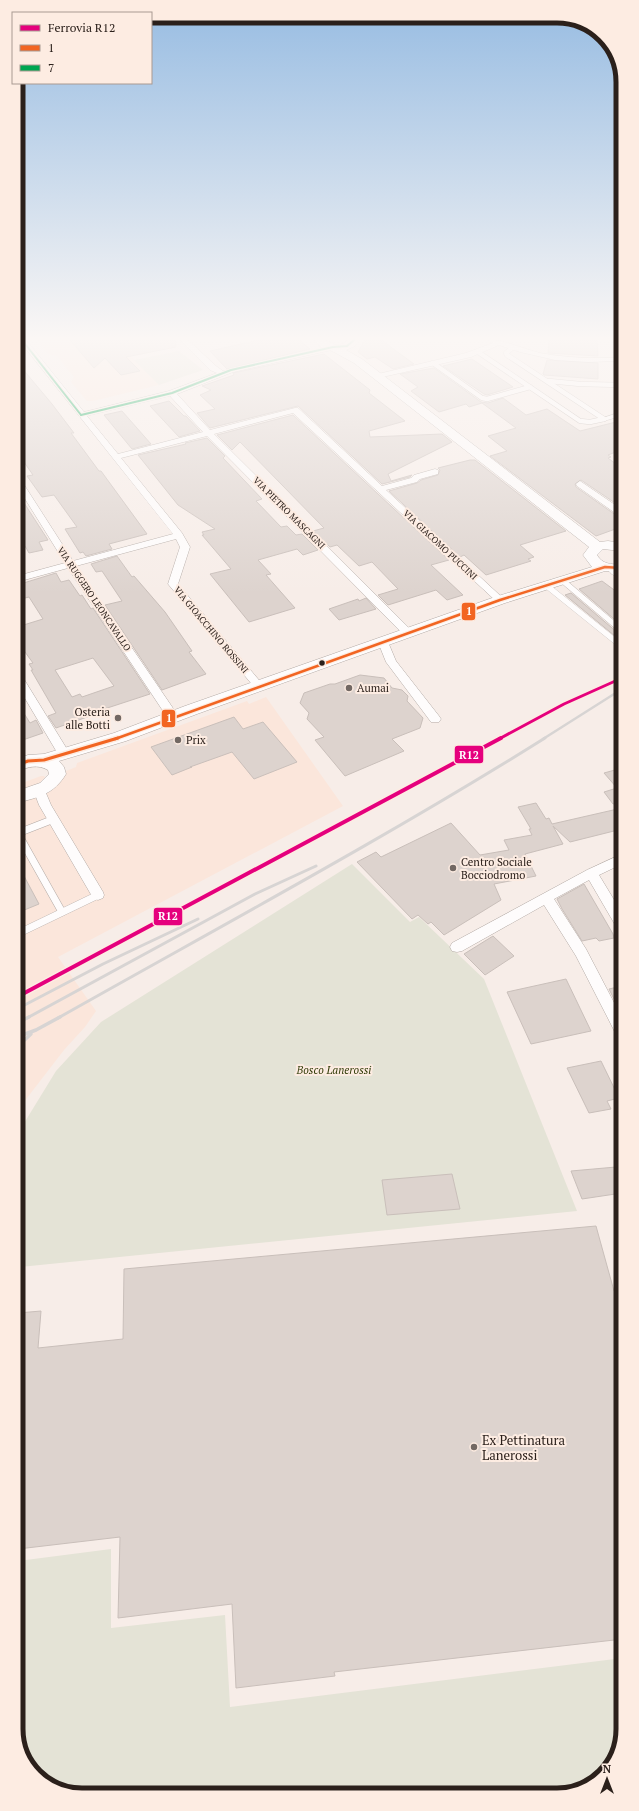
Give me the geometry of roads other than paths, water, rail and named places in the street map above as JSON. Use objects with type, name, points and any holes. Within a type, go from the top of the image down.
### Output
[{"type":"main road","points":[[440,425],[598,547]]},
{"type":"main road","points":[[611,568],[591,557],[591,552],[598,547],[610,545],[616,546]]},
{"type":"main road","points":[[23,763],[44,760],[106,742],[500,600],[611,568]]},
{"type":"main road","points":[[27,794],[53,783],[58,774],[106,742]]},
{"type":"main road","points":[[44,760],[56,767],[58,774]]},
{"type":"street","name":"VIA GIOACCHINO ROSSINI","points":[[89,425],[179,536],[185,547],[173,584],[259,686]]},
{"type":"street","name":"VIA PIETRO MASCAGNI","points":[[201,425],[408,632]]},
{"type":"street","name":"VIA GIACOMO PUCCINI","points":[[209,433],[241,425]]},
{"type":"street","name":"VIA GIACOMO PUCCINI","points":[[311,425],[500,600]]},
{"type":"street","points":[[116,457],[209,433]]},
{"type":"street","points":[[380,489],[414,480],[417,477],[435,472]]},
{"type":"street","points":[[580,484],[616,509]]},
{"type":"street","name":"VIA RUGGERO LEONCAVALLO","points":[[23,489],[71,565],[173,717]]},
{"type":"street","points":[[23,577],[179,536]]},
{"type":"street","points":[[383,642],[391,662],[435,719]]},
{"type":"street","points":[[23,686],[64,754]]},
{"type":"street","points":[[27,794],[45,806],[98,895]]},
{"type":"street","points":[[457,947],[591,873],[616,862]]},
{"type":"street","points":[[591,873],[616,914]]},
{"type":"street","points":[[547,898],[581,953],[616,1020]]},
{"type":"lane","points":[[556,583],[616,626]]},
{"type":"lane","points":[[556,583],[616,641]]},
{"type":"lane","points":[[23,830],[54,819]]},
{"type":"lane","points":[[23,841],[62,912]]},
{"type":"lane","points":[[23,931],[98,895]]},
{"type":"railway","points":[[543,739],[616,693]]},
{"type":"railway","points":[[58,1018],[425,811],[545,738]]},
{"type":"railway","points":[[27,1018],[255,894],[316,866]]},
{"type":"railway","points":[[23,1006],[103,964],[198,919]]},
{"type":"railway","points":[[23,1035],[36,1030],[60,1017]]},
{"type":"railway","points":[[23,1020],[27,1018]]},
{"type":"railway","points":[[23,1041],[31,1034]]},
{"type":"rail line","name":"R12","points":[[23,994],[564,704],[616,681]]},
{"type":"place","name":"Aumai","points":[[349,688]]},
{"type":"place","name":"Osteria alle Botti","points":[[118,718]]},
{"type":"place","name":"Prix","points":[[178,740]]},
{"type":"place","name":"Centro Sociale Bocciodromo","points":[[453,868]]},
{"type":"place","name":"Ex Pettinatura Lanerossi","points":[[474,1447]]},
{"type":"park label","name":"Bosco Lanerossi","points":[[334,1070]]}]
